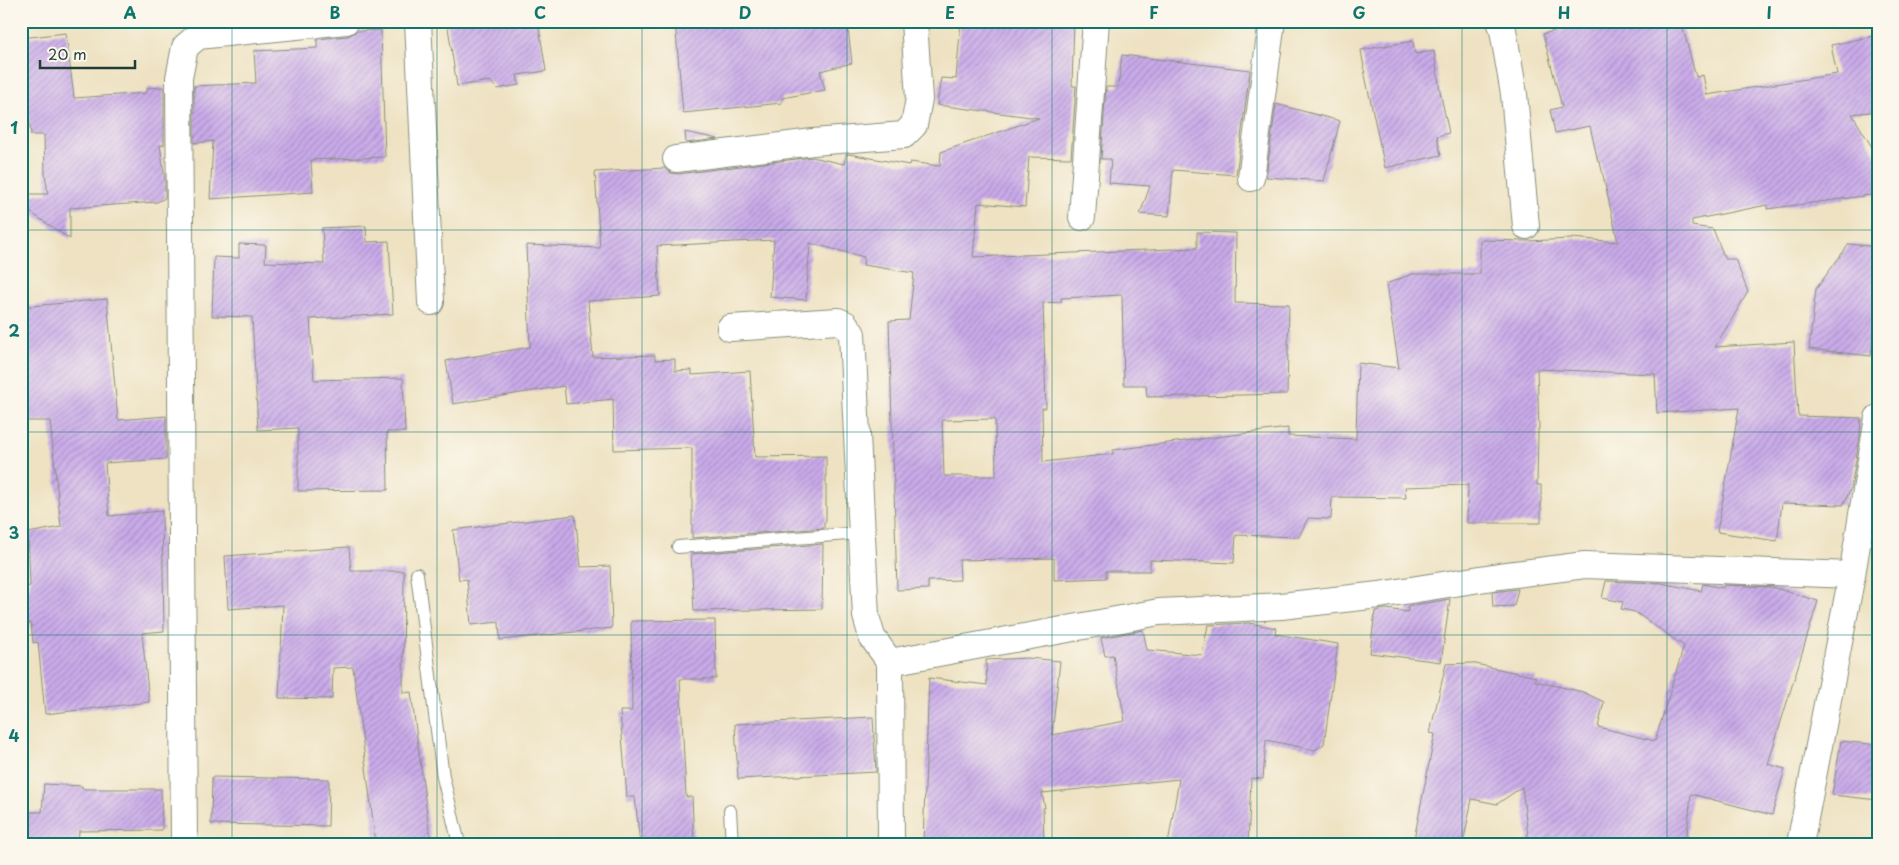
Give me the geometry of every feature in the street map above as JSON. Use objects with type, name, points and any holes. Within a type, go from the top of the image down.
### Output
[{"type":"street","points":[[184,844],[179,78],[185,47],[198,36],[346,21]]},
{"type":"street","points":[[418,21],[431,302]]},
{"type":"street","points":[[676,159],[813,142],[904,135],[914,125],[919,99],[914,21]]},
{"type":"street","points":[[1082,218],[1096,21]]},
{"type":"street","points":[[1251,178],[1272,21]]},
{"type":"street","points":[[1500,21],[1514,94],[1526,226]]},
{"type":"street","points":[[730,328],[838,320],[845,324],[852,334],[866,616],[872,637],[890,662],[891,844]]},
{"type":"street","points":[[1800,844],[1852,575],[1878,418]]},
{"type":"street","points":[[890,662],[1158,612],[1281,606],[1378,595],[1585,564],[1852,575]]},
{"type":"lane","points":[[678,547],[861,533]]},
{"type":"lane","points":[[416,574],[443,777],[459,844]]},
{"type":"lane","points":[[730,811],[732,844]]},
{"type":"building","points":[[447,21],[538,21],[546,71],[517,75],[519,85],[497,89],[490,81],[457,86]]},
{"type":"building","points":[[675,21],[847,21],[852,63],[820,71],[825,90],[782,98],[782,103],[683,113]]},
{"type":"building","points":[[961,21],[1074,21],[1072,86],[1076,86],[1071,158],[1029,157],[1025,207],[978,203],[973,257],[1197,248],[1197,232],[1236,233],[1235,303],[1289,304],[1287,394],[1147,397],[1146,385],[1124,385],[1122,295],[1061,298],[1061,302],[1043,303],[1046,408],[1042,408],[1043,462],[1113,454],[1113,450],[1288,428],[1288,436],[1356,439],[1358,363],[1399,368],[1386,284],[1412,274],[1480,274],[1480,240],[1527,241],[1572,238],[1618,242],[1590,126],[1555,133],[1550,110],[1562,107],[1543,34],[1592,21],[1681,21],[1696,77],[1703,75],[1707,95],[1837,74],[1831,45],[1878,35],[1878,111],[1852,114],[1878,157],[1878,194],[1767,209],[1767,205],[1692,220],[1692,226],[1713,229],[1725,259],[1735,259],[1748,292],[1715,347],[1794,342],[1798,416],[1861,418],[1860,436],[1851,488],[1843,505],[1782,503],[1777,541],[1717,532],[1739,408],[1657,413],[1655,374],[1537,369],[1539,429],[1537,485],[1541,485],[1541,523],[1467,523],[1468,485],[1405,487],[1406,498],[1332,497],[1331,519],[1308,518],[1299,537],[1236,535],[1234,563],[1150,560],[1150,571],[1106,571],[1106,578],[1054,580],[1054,558],[959,560],[960,580],[928,581],[928,589],[897,590],[889,321],[909,320],[914,273],[863,265],[864,257],[810,243],[806,300],[770,297],[774,240],[657,246],[660,296],[588,301],[593,357],[655,355],[655,360],[675,359],[675,371],[692,370],[692,375],[750,371],[755,457],[826,456],[826,522],[824,522],[824,528],[692,538],[692,448],[614,450],[613,399],[566,404],[564,386],[453,404],[446,361],[530,347],[526,245],[600,248],[595,172],[664,168],[671,173],[678,174],[812,157],[844,164],[846,155],[849,154],[909,165],[910,162],[940,166],[941,152],[1039,118],[937,105],[941,78],[956,79]],"holes":[[[995,419],[996,476],[944,476],[942,420]]]},
{"type":"building","points":[[381,30],[385,157],[311,160],[313,192],[210,199],[213,141],[194,143],[194,86],[256,83],[254,51],[317,48],[317,39],[348,36],[357,31]]},
{"type":"building","points":[[66,33],[74,98],[147,93],[147,88],[164,87],[164,145],[160,145],[165,180],[165,198],[157,202],[70,208],[70,239],[21,206],[21,194],[48,194],[45,173],[44,135],[31,135],[26,91],[21,92],[21,38]]},
{"type":"building","points":[[1413,41],[1415,54],[1434,51],[1449,133],[1437,136],[1441,155],[1385,168],[1361,50]]},
{"type":"building","points":[[1122,55],[1250,70],[1236,175],[1173,170],[1169,216],[1140,214],[1150,186],[1109,183],[1111,159],[1101,159],[1106,87],[1118,87]]},
{"type":"building","points":[[1276,104],[1340,121],[1324,181],[1266,177]]},
{"type":"building","points":[[685,132],[718,139],[686,143]]},
{"type":"building","points":[[366,226],[367,242],[389,241],[393,314],[310,319],[314,380],[403,378],[405,432],[387,432],[388,490],[298,491],[298,428],[258,430],[252,317],[212,316],[214,257],[239,258],[239,244],[266,245],[265,262],[324,264],[322,228]]},
{"type":"building","points":[[1849,244],[1878,247],[1878,304],[1871,356],[1809,349],[1816,289]]},
{"type":"building","points":[[107,299],[118,420],[166,416],[166,459],[105,463],[109,516],[162,511],[164,631],[142,633],[149,702],[45,714],[38,642],[33,643],[31,623],[21,624],[21,588],[30,586],[28,533],[61,527],[50,421],[21,421],[21,307]]},
{"type":"building","points":[[575,515],[581,567],[610,566],[612,628],[500,640],[499,622],[471,625],[467,579],[459,580],[453,530]]},
{"type":"building","points":[[823,544],[822,609],[694,611],[691,554]]},
{"type":"building","points":[[349,547],[351,571],[404,571],[403,693],[411,692],[431,844],[376,844],[353,667],[333,668],[332,699],[279,698],[283,605],[228,609],[225,556]]},
{"type":"building","points":[[1606,581],[1661,583],[1701,591],[1703,584],[1723,588],[1724,585],[1772,587],[1818,601],[1768,764],[1785,769],[1772,815],[1691,794],[1686,844],[1529,844],[1522,787],[1497,804],[1472,799],[1463,844],[1413,844],[1435,734],[1430,733],[1446,664],[1471,663],[1536,677],[1535,681],[1583,692],[1604,702],[1598,727],[1655,741],[1684,646],[1635,612],[1621,609],[1623,602],[1602,598]]},
{"type":"building","points":[[1518,589],[1514,606],[1493,607],[1492,592]]},
{"type":"building","points":[[1450,599],[1441,662],[1370,653],[1375,611],[1386,609],[1408,612],[1408,606]]},
{"type":"building","points":[[715,620],[716,679],[680,679],[686,797],[692,797],[694,844],[640,844],[635,797],[627,797],[620,711],[632,711],[631,621]]},
{"type":"building","points":[[1249,623],[1276,628],[1275,634],[1338,644],[1324,744],[1315,750],[1266,740],[1263,779],[1251,778],[1248,844],[1168,844],[1179,779],[1042,793],[1045,808],[1043,808],[1044,844],[923,844],[929,678],[987,685],[986,660],[1028,658],[1060,661],[1052,735],[1125,721],[1113,655],[1105,656],[1101,638],[1143,630],[1147,650],[1202,655],[1208,625]]},
{"type":"building","points":[[873,717],[876,772],[738,779],[735,724]]},
{"type":"building","points":[[1841,741],[1878,745],[1878,800],[1832,795]]},
{"type":"building","points":[[212,777],[329,779],[328,826],[211,824]]},
{"type":"building","points":[[44,784],[82,786],[82,789],[161,789],[162,830],[79,831],[78,844],[21,844],[21,812],[42,812]]}]
